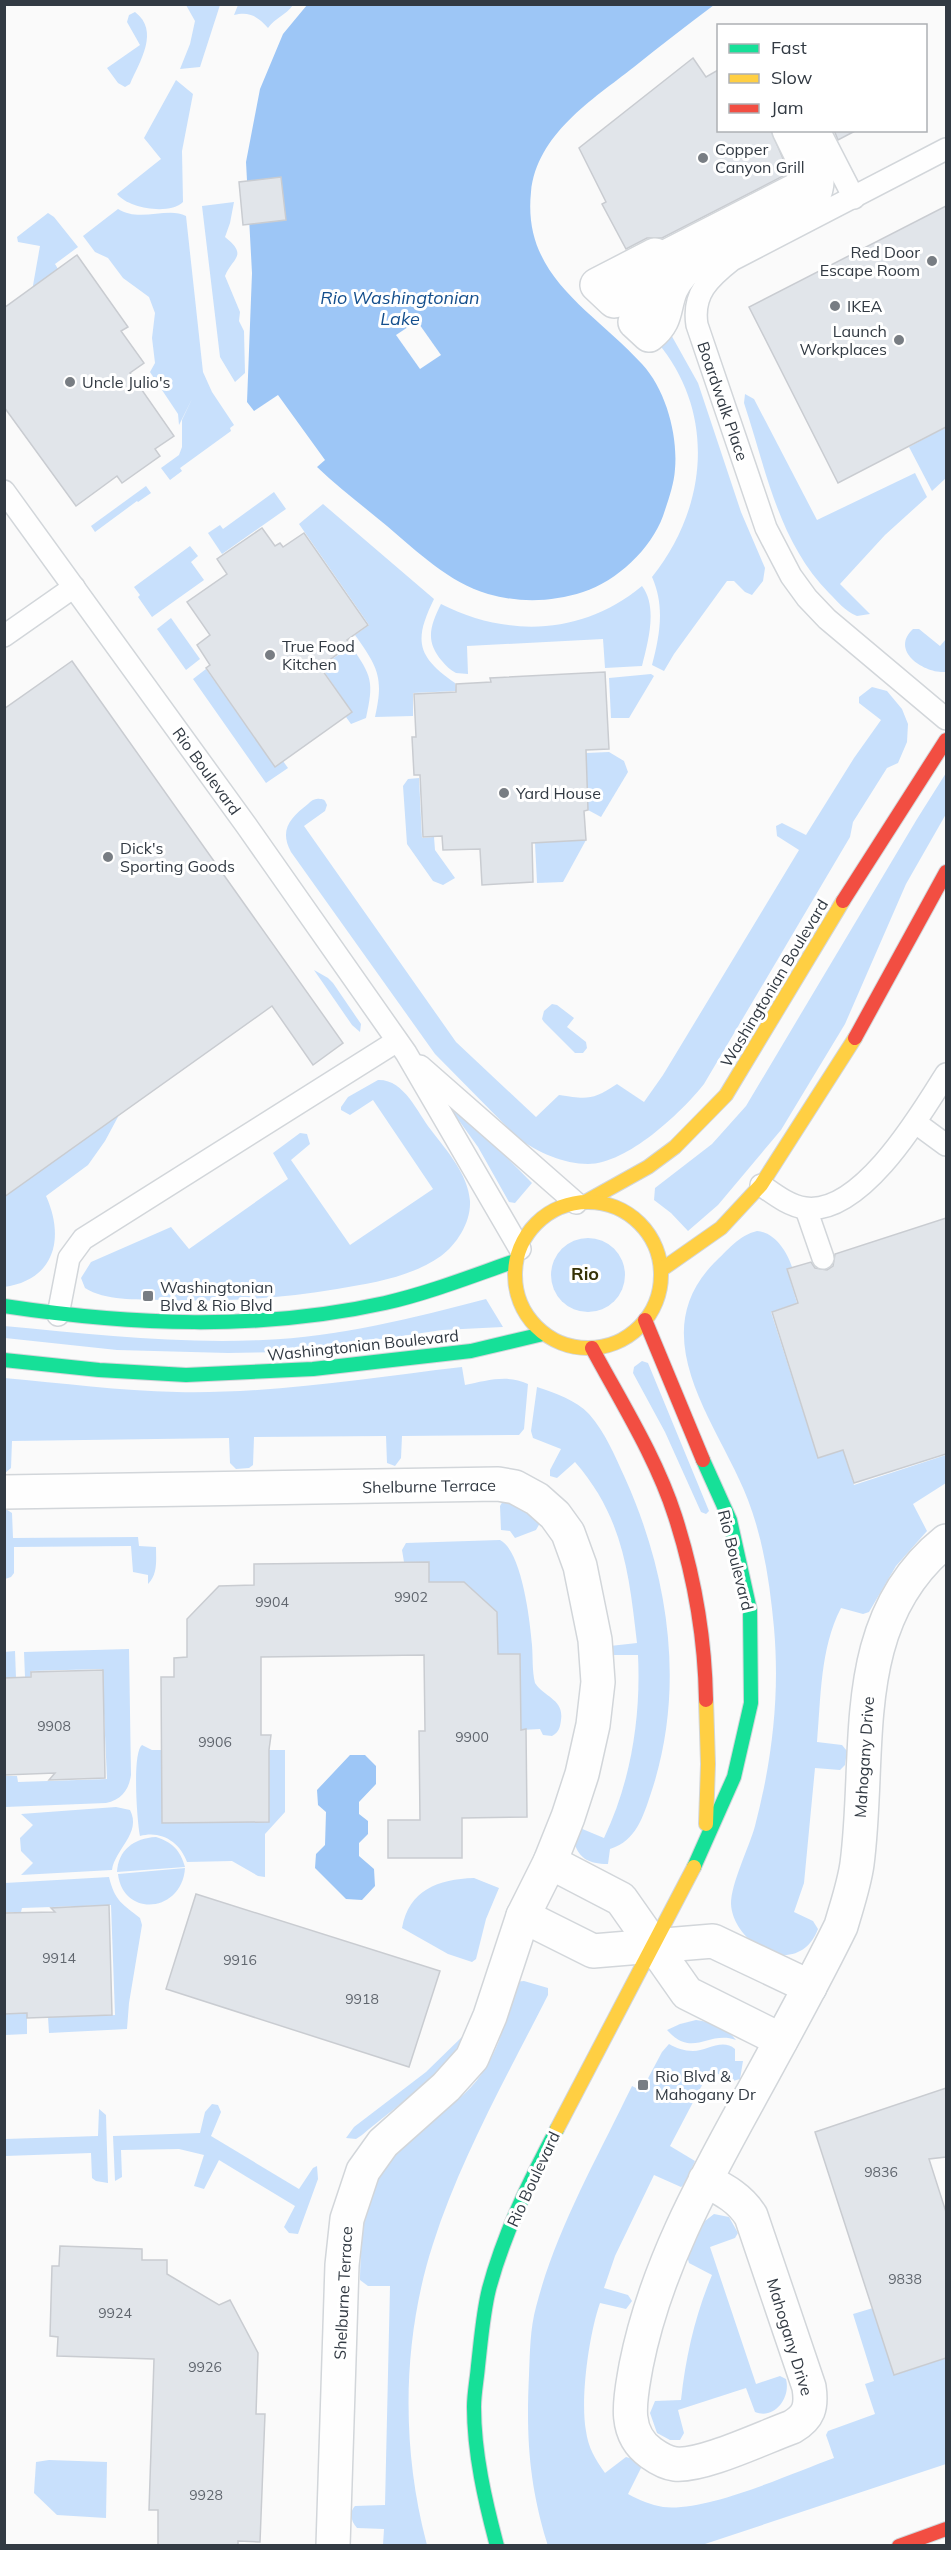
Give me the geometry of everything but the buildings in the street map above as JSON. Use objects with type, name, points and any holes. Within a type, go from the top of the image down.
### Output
[{"type":"street","points":[[790,132],[814,181],[658,261],[655,255],[597,285],[614,301],[656,278],[647,296],[645,310],[635,322],[649,334],[655,330],[666,315],[671,289],[687,267],[714,250],[812,198],[817,189],[819,177],[798,132]]},
{"type":"street","name":"Washingtonian Boulevard","points":[[581,1202],[648,1167],[675,1147],[726,1095],[865,864],[946,740]]},
{"type":"street","points":[[661,1270],[721,1228],[761,1185],[868,1018],[946,872]]},
{"type":"street","points":[[581,1202],[610,1205],[632,1215],[652,1239],[661,1270],[660,1288],[645,1320],[630,1335],[612,1344],[592,1348],[566,1345],[543,1334],[529,1319],[519,1301],[514,1281],[518,1255],[524,1237],[541,1218],[562,1206],[581,1202]]},
{"type":"street","name":"Washingtonian Boulevard","points":[[4,1306],[58,1315],[148,1322],[302,1318],[385,1303],[451,1284],[518,1255]]},
{"type":"street","name":"Rio Boulevard","points":[[497,2546],[487,2509],[479,2461],[474,2406],[481,2337],[489,2290],[506,2237],[534,2172],[705,1843],[734,1777],[751,1703],[750,1611],[730,1520],[674,1394],[645,1320]]},
{"type":"street","name":"Washingtonian Boulevard","points":[[4,1360],[99,1370],[186,1375],[302,1370],[471,1351],[543,1334]]},
{"type":"street","name":"Rio Boulevard","points":[[592,1348],[649,1454],[675,1515],[699,1611],[706,1685],[708,1752],[705,1843]]},
{"type":"street","name":"Shelburne Terrace","points":[[4,1492],[498,1484],[515,1487],[537,1499],[555,1515],[568,1533],[580,1566],[595,1640],[598,1682],[593,1725],[582,1774],[568,1817],[550,1862],[523,1916],[490,2016],[472,2058],[446,2087],[383,2143],[363,2171],[346,2219],[342,2265],[333,2546]]},
{"type":"street","name":"Mahogany Drive","points":[[705,2180],[733,2195],[744,2205],[751,2217],[809,2387],[811,2399],[809,2411],[802,2421],[792,2427],[693,2463],[675,2464],[660,2460],[646,2450],[634,2436],[630,2402],[650,2308],[664,2270],[705,2180],[841,1926],[852,1892],[857,1863],[867,1700],[876,1647],[899,1595],[914,1572],[946,1541]]},
{"type":"street","points":[[550,1862],[621,1899],[687,1994],[781,2040]]},
{"type":"street","points":[[523,1916],[593,1952],[713,1941],[810,1987]]},
{"type":"street","points":[[899,2546],[946,2529]]},
{"type":"lane","points":[[820,132],[854,198]]},
{"type":"lane","name":"Boardwalk Place","points":[[946,149],[732,261],[704,285],[697,302],[697,325],[766,528],[791,576],[807,598],[828,619],[946,719]]},
{"type":"lane","name":"Rio Boulevard","points":[[4,491],[246,825],[402,1047],[518,1255]]},
{"type":"lane","points":[[4,636],[74,587]]},
{"type":"lane","points":[[58,1315],[69,1258],[83,1239],[402,1047]]},
{"type":"lane","name":"Rio Boulevard","points":[[402,1047],[581,1202]]},
{"type":"lane","points":[[761,1185],[791,1204],[807,1209],[822,1207],[855,1191],[895,1150],[946,1074]]},
{"type":"lane","points":[[915,1123],[946,1145]]},
{"type":"lane","points":[[807,1209],[823,1258]]},
{"type":"shaded area","points":[[238,4],[293,5],[268,28],[253,16],[234,15]]},
{"type":"shaded area","points":[[186,5],[220,5],[200,67],[180,69],[190,44],[195,21]]},
{"type":"shaded area","points":[[135,12],[146,28],[146,46],[130,84],[125,87],[118,83],[107,68],[140,45],[127,22],[129,15]]},
{"type":"shaded area","points":[[176,80],[193,94],[182,151],[183,202],[169,208],[140,207],[117,194],[161,159],[144,138]]},
{"type":"shaded area","points":[[234,202],[225,237],[236,249],[237,257],[225,276],[240,312],[239,321],[244,331],[245,373],[235,382],[220,357],[202,206]]},
{"type":"shaded area","points":[[118,209],[135,215],[179,213],[186,216],[203,372],[212,392],[234,425],[230,428],[231,431],[180,468],[182,471],[170,480],[161,468],[179,455],[182,447],[182,420],[192,399],[179,425],[178,414],[150,372],[155,363],[152,338],[155,313],[149,297],[123,278],[108,258],[95,252],[83,236]]},
{"type":"shaded area","points":[[48,213],[54,217],[78,247],[55,264],[58,269],[48,276],[50,279],[32,291],[40,246],[18,242],[17,237]]},
{"type":"shaded area","points":[[669,331],[698,383],[741,512],[765,568],[763,581],[752,595],[745,592],[734,581],[727,581],[664,671],[652,665],[660,610],[652,577],[671,550],[685,521],[694,491],[698,460],[696,429],[689,399],[677,370],[658,343]]},
{"type":"shaded area","points":[[745,394],[754,399],[817,520],[915,473],[927,497],[885,535],[840,584],[870,614],[857,616],[842,606],[812,573],[797,551],[785,527],[767,478],[744,403]]},
{"type":"shaded area","points":[[946,427],[946,478],[932,491],[909,447]]},
{"type":"shaded area","points":[[146,486],[151,493],[95,532],[91,526]]},
{"type":"shaded area","points":[[274,492],[286,509],[222,554],[208,533],[220,525],[223,529]]},
{"type":"shaded area","points":[[323,504],[434,599],[423,626],[422,646],[432,664],[455,683],[456,691],[413,693],[413,716],[375,717],[379,692],[377,673],[355,635],[369,625],[299,524]]},
{"type":"shaded area","points":[[190,546],[198,556],[191,562],[204,580],[152,617],[134,587]]},
{"type":"shaded area","points":[[642,586],[647,594],[651,614],[642,666],[605,668],[603,639],[467,646],[468,674],[456,673],[437,654],[431,640],[432,626],[441,604],[466,615],[492,622],[518,626],[544,626],[570,622],[595,614],[619,602]]},
{"type":"shaded area","points":[[171,618],[200,659],[186,670],[157,629]]},
{"type":"shaded area","points":[[913,629],[919,629],[940,646],[946,639],[946,672],[938,672],[920,665],[907,653],[905,645],[907,637]]},
{"type":"shaded area","points":[[351,646],[367,672],[370,696],[366,718],[351,724],[346,717],[352,712],[321,667]]},
{"type":"shaded area","points":[[206,669],[275,767],[283,761],[288,768],[266,783],[193,679]]},
{"type":"shaded area","points":[[651,674],[654,676],[629,718],[611,718],[609,678]]},
{"type":"shaded area","points":[[872,687],[887,691],[902,709],[908,724],[907,742],[898,763],[887,768],[853,822],[850,837],[704,1084],[682,1109],[652,1135],[619,1156],[603,1162],[588,1164],[560,1159],[518,1138],[435,1054],[291,852],[286,837],[288,825],[302,809],[316,799],[324,800],[327,805],[325,811],[304,826],[456,1042],[536,1117],[559,1095],[595,1096],[617,1084],[644,1102],[663,1075],[799,850],[777,836],[776,826],[782,823],[806,835],[854,758],[881,720],[859,703],[859,697]]},
{"type":"shaded area","points":[[609,752],[624,761],[628,772],[601,817],[588,810],[586,753]]},
{"type":"shaded area","points":[[946,773],[946,814],[906,884],[845,1024],[781,1130],[718,1205],[688,1231],[671,1213],[654,1200],[655,1188],[712,1144],[746,1106]]},
{"type":"shaded area","points":[[419,778],[422,838],[434,837],[435,850],[455,878],[443,885],[433,881],[407,844],[403,786],[408,779]]},
{"type":"shaded area","points":[[586,840],[563,882],[537,883],[535,843]]},
{"type":"shaded area","points":[[314,970],[333,983],[361,1024],[360,1032],[352,1025]]},
{"type":"shaded area","points":[[552,1004],[557,1005],[574,1018],[567,1027],[586,1042],[587,1048],[583,1053],[575,1053],[542,1019],[544,1011]]},
{"type":"shaded area","points":[[429,1079],[532,1183],[515,1203],[509,1202],[478,1147]]},
{"type":"shaded area","points":[[378,1080],[387,1081],[403,1091],[456,1163],[465,1181],[470,1201],[468,1217],[462,1232],[441,1256],[417,1269],[378,1281],[351,1287],[249,1299],[205,1301],[131,1299],[102,1295],[85,1288],[81,1278],[91,1262],[171,1227],[189,1249],[288,1179],[273,1153],[300,1133],[307,1134],[310,1144],[291,1160],[350,1245],[433,1189],[373,1100],[350,1115],[341,1110],[348,1097]]},
{"type":"shaded area","points":[[119,1115],[105,1141],[88,1165],[46,1196],[55,1227],[55,1241],[45,1266],[35,1276],[21,1283],[4,1287],[4,1197]]},
{"type":"shaded area","points":[[757,1231],[769,1235],[779,1243],[792,1267],[787,1269],[797,1303],[771,1312],[818,1458],[843,1450],[854,1485],[946,1455],[946,1483],[913,1504],[927,1531],[896,1566],[869,1612],[863,1614],[841,1608],[834,1623],[825,1656],[817,1742],[842,1745],[847,1751],[845,1765],[840,1770],[815,1768],[804,1883],[794,1912],[813,1921],[818,1929],[809,1945],[788,1955],[763,1950],[747,1938],[732,1913],[734,1886],[755,1826],[770,1753],[776,1678],[774,1628],[766,1564],[754,1516],[736,1472],[693,1382],[685,1351],[685,1321],[693,1292],[714,1263],[739,1240]]},
{"type":"shaded area","points":[[588,1238],[609,1244],[619,1254],[625,1275],[619,1296],[609,1306],[588,1312],[567,1306],[557,1296],[551,1275],[557,1254],[567,1244]]},
{"type":"shaded area","points":[[486,1299],[503,1327],[442,1330],[293,1352],[117,1350],[5,1338],[4,1326],[198,1341],[263,1340],[348,1331],[404,1320]]},
{"type":"shaded area","points":[[642,1361],[648,1363],[709,1511],[706,1514],[701,1512],[665,1432],[633,1373],[634,1367]]},
{"type":"shaded area","points":[[462,1367],[465,1385],[504,1379],[528,1384],[524,1429],[519,1435],[402,1436],[401,1458],[395,1466],[387,1463],[386,1436],[254,1437],[253,1465],[249,1468],[236,1469],[230,1463],[229,1438],[12,1441],[11,1468],[5,1473],[4,1378],[134,1390],[213,1392],[320,1384]]},
{"type":"shaded area","points":[[537,1387],[558,1394],[578,1405],[589,1414],[605,1436],[625,1478],[653,1554],[668,1633],[670,1673],[668,1714],[662,1754],[641,1819],[626,1840],[610,1849],[608,1864],[585,1859],[575,1846],[573,1839],[580,1828],[604,1838],[627,1772],[636,1726],[638,1655],[612,1655],[610,1646],[637,1643],[631,1593],[627,1569],[614,1525],[591,1483],[575,1462],[557,1478],[550,1476],[550,1470],[561,1449],[533,1438],[531,1431]]},
{"type":"shaded area","points":[[514,1500],[540,1523],[536,1530],[515,1538],[510,1531],[501,1530],[500,1506],[503,1501]]},
{"type":"shaded area","points":[[4,1508],[12,1513],[13,1538],[138,1537],[139,1546],[156,1547],[156,1567],[153,1576],[148,1584],[148,1575],[133,1572],[131,1546],[14,1547],[14,1573],[5,1579]]},
{"type":"shaded area","points":[[500,1540],[508,1547],[514,1558],[527,1604],[535,1683],[560,1707],[560,1728],[552,1736],[543,1735],[540,1729],[521,1730],[520,1654],[498,1654],[497,1612],[464,1582],[429,1582],[429,1562],[404,1562],[402,1550],[406,1543]]},
{"type":"shaded area","points":[[129,1649],[131,1775],[123,1793],[106,1803],[5,1807],[4,1776],[17,1776],[18,1782],[107,1779],[102,1669],[31,1671],[30,1677],[25,1677],[24,1652]]},
{"type":"shaded area","points":[[15,1651],[16,1678],[5,1678],[4,1652]]},
{"type":"shaded area","points":[[142,1745],[152,1750],[162,1750],[162,1823],[269,1822],[269,1750],[285,1750],[285,1812],[265,1834],[265,1877],[258,1876],[232,1861],[187,1862],[180,1849],[169,1839],[155,1835],[140,1836],[136,1773]]},
{"type":"shaded area","points":[[116,1807],[130,1810],[133,1826],[112,1870],[21,1875],[33,1863],[21,1851],[20,1838],[33,1825],[21,1814]]},
{"type":"shaded area","points":[[156,1837],[167,1841],[175,1848],[185,1867],[117,1872],[120,1857],[129,1847],[141,1840]]},
{"type":"shaded area","points":[[185,1868],[181,1883],[174,1894],[164,1901],[152,1904],[141,1903],[130,1898],[122,1888],[118,1874]]},
{"type":"shaded area","points":[[109,1877],[117,1897],[140,1918],[142,1925],[127,2029],[49,2033],[48,2017],[115,2015],[111,1905],[22,1908],[21,1912],[5,1912],[5,1883]]},
{"type":"shaded area","points":[[474,1878],[499,1888],[486,1919],[476,1959],[472,1962],[448,1954],[402,1928],[411,1904],[427,1889],[449,1881]]},
{"type":"shaded area","points":[[524,1981],[548,1988],[548,1995],[457,2180],[433,2244],[415,2318],[409,2394],[409,2432],[413,2471],[427,2545],[383,2545],[384,2529],[357,2528],[352,2517],[355,2506],[385,2505],[390,2286],[368,2286],[360,2280],[362,2241],[368,2205],[384,2167],[404,2143],[475,2083],[492,2056],[504,2027],[514,1982]]},
{"type":"shaded area","points":[[27,2013],[27,2034],[5,2035],[4,2014]]},
{"type":"shaded area","points":[[696,2020],[718,2026],[736,2040],[717,2038],[693,2043],[685,2042],[667,2030]]},
{"type":"shaded area","points":[[465,2034],[446,2063],[419,2089],[362,2135],[356,2139],[346,2138],[354,2127],[426,2072]]},
{"type":"shaded area","points":[[669,2044],[693,2051],[720,2045],[730,2046],[735,2049],[735,2061],[743,2061],[740,2079],[733,2081],[710,2070],[670,2146],[695,2161],[685,2184],[681,2187],[654,2175],[615,2256],[604,2288],[628,2295],[632,2301],[626,2309],[600,2303],[589,2349],[585,2385],[584,2418],[587,2437],[601,2468],[605,2473],[626,2457],[633,2459],[641,2468],[628,2494],[663,2507],[681,2507],[725,2498],[834,2458],[826,2435],[828,2431],[875,2414],[865,2384],[874,2381],[853,2314],[873,2308],[895,2375],[946,2358],[946,2464],[702,2545],[548,2546],[530,2461],[528,2398],[530,2349],[536,2307],[564,2226],[632,2086],[646,2093],[650,2086],[645,2084],[662,2052]]},
{"type":"shaded area","points":[[212,2104],[218,2105],[221,2112],[211,2136],[299,2189],[313,2168],[317,2166],[318,2179],[298,2234],[289,2233],[284,2227],[295,2206],[219,2160],[204,2189],[194,2186],[204,2155],[179,2149],[121,2150],[122,2177],[115,2181],[113,2136],[200,2133],[205,2112]]},
{"type":"shaded area","points":[[99,2109],[106,2115],[108,2183],[92,2178],[91,2153],[5,2156],[5,2139],[98,2136]]},
{"type":"shaded area","points":[[714,2214],[729,2217],[738,2233],[735,2238],[710,2247],[756,2384],[780,2376],[786,2379],[786,2393],[780,2405],[769,2413],[755,2412],[746,2388],[678,2410],[684,2433],[680,2440],[670,2440],[657,2433],[650,2413],[655,2401],[681,2400],[692,2336],[712,2275],[689,2263],[687,2256],[705,2221]]},
{"type":"shaded area","points":[[49,2460],[107,2462],[106,2518],[57,2515],[34,2493],[36,2462]]},
{"type":"water","name":"Rio Washingtonian Lake","points":[[307,5],[714,5],[601,92],[569,120],[555,136],[535,171],[531,192],[531,222],[538,247],[549,270],[565,290],[642,364],[658,387],[669,413],[672,428],[675,456],[674,475],[669,499],[658,528],[631,562],[596,587],[560,598],[536,600],[500,597],[473,589],[422,556],[317,467],[325,460],[278,395],[254,411],[247,402],[252,273],[246,162],[260,89],[283,34]]},
{"type":"water","points":[[350,1755],[365,1755],[376,1766],[376,1784],[359,1802],[359,1814],[368,1821],[368,1834],[359,1843],[359,1856],[374,1869],[375,1886],[362,1900],[346,1899],[315,1868],[316,1854],[325,1845],[326,1812],[318,1805],[317,1790]]},
{"type":"pier","points":[[417,321],[441,355],[420,369],[396,335]]},
{"type":"traffic: fast","points":[[4,1306],[147,1321],[195,1322],[290,1318],[338,1312],[401,1299],[515,1261]]},
{"type":"traffic: fast","points":[[4,1360],[99,1370],[186,1375],[313,1369],[471,1351],[543,1334]]},
{"type":"traffic: fast","points":[[694,1867],[734,1777],[751,1703],[750,1610],[730,1520],[703,1460]]},
{"type":"traffic: fast","points":[[497,2546],[481,2477],[474,2424],[474,2397],[484,2317],[495,2268],[510,2227],[557,2129]]},
{"type":"traffic: slow","points":[[587,1201],[648,1167],[675,1147],[726,1095],[843,901]]},
{"type":"traffic: slow","points":[[661,1270],[721,1228],[761,1185],[855,1038]]},
{"type":"traffic: slow","points":[[588,1202],[616,1207],[640,1223],[656,1247],[661,1275],[656,1303],[640,1327],[616,1343],[588,1348],[560,1343],[536,1327],[520,1303],[515,1275],[520,1247],[536,1223],[560,1207],[588,1202]]},
{"type":"traffic: slow","points":[[706,1700],[708,1764],[706,1824]]},
{"type":"traffic: slow","points":[[557,2129],[694,1867]]},
{"type":"traffic: jam","points":[[843,901],[946,740]]},
{"type":"traffic: jam","points":[[855,1038],[946,872]]},
{"type":"traffic: jam","points":[[645,1320],[703,1460]]},
{"type":"traffic: jam","points":[[592,1348],[648,1451],[675,1516],[688,1561],[697,1607],[706,1700]]},
{"type":"traffic: jam","points":[[899,2546],[946,2529]]},
{"type":"place","name":"Copper Canyon Grill","points":[[703,158]]},
{"type":"place","name":"Red Door Escape Room","points":[[932,261]]},
{"type":"place","name":"IKEA","points":[[835,306]]},
{"type":"place","name":"Launch Workplaces","points":[[899,340]]},
{"type":"place","name":"Uncle Julio's","points":[[70,382]]},
{"type":"place","name":"True Food Kitchen","points":[[270,655]]},
{"type":"place","name":"Yard House","points":[[504,793]]},
{"type":"place","name":"Dick's Sporting Goods","points":[[108,857]]},
{"type":"place","name":"Washingtonian Blvd & Rio Blvd","points":[[148,1296]]},
{"type":"place","name":"Rio Blvd & Mahogany Dr","points":[[643,2085]]},
{"type":"district","name":"Rio","points":[[585,1274]]}]
